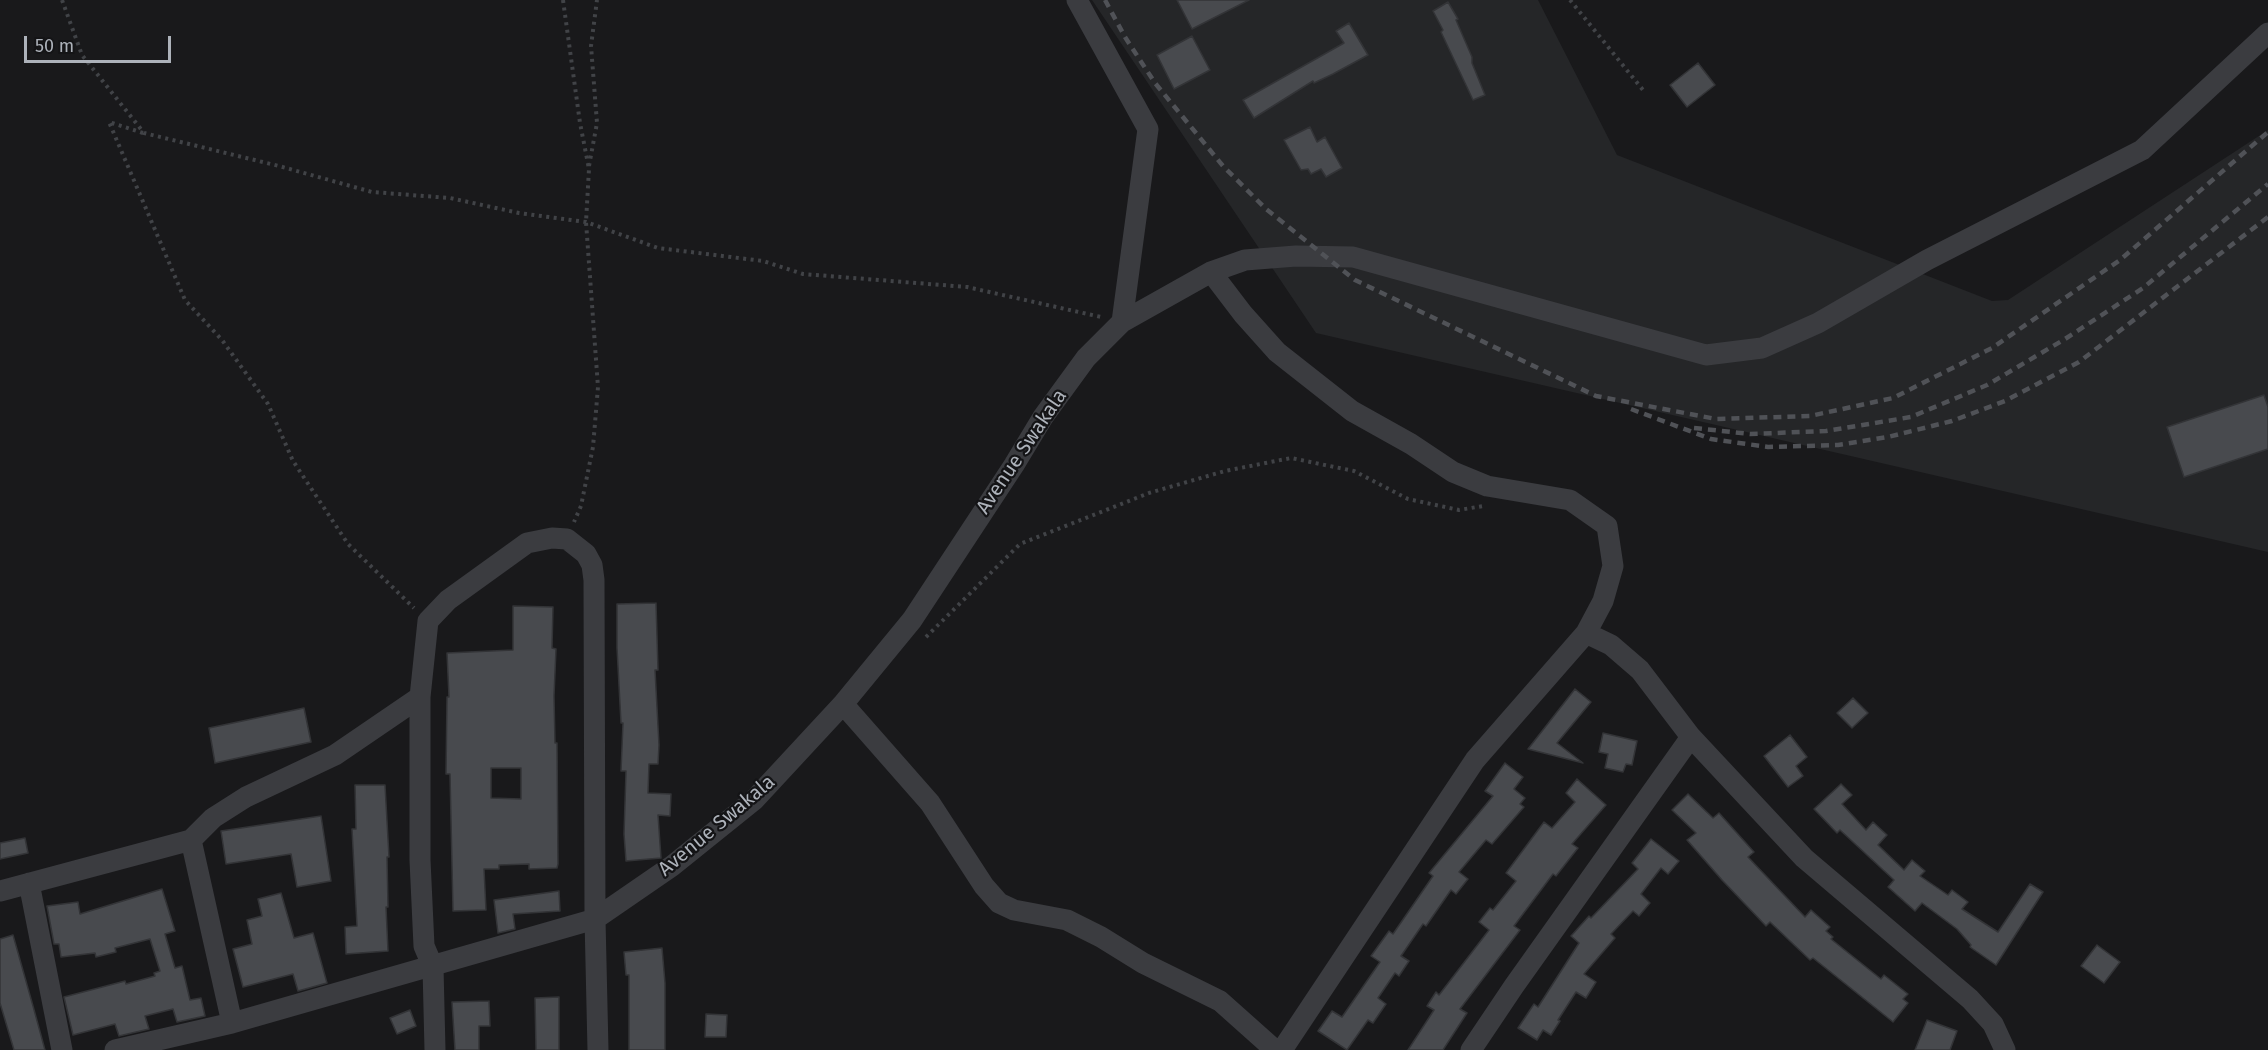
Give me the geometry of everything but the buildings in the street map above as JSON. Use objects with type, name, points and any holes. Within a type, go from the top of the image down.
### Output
[{"type":"street","points":[[1077,0],[1148,129],[1122,322]]},
{"type":"street","name":"Avenue Swakala","points":[[115,1050],[232,1023],[595,919],[672,866],[754,800],[843,704],[912,620],[1043,417],[1086,358],[1122,322],[1211,272],[1245,260],[1296,256],[1353,257],[1706,355],[1762,348],[1818,323],[1927,260],[2142,150],[2268,33]]},
{"type":"street","points":[[1211,272],[1243,314],[1277,352],[1352,411],[1412,444],[1453,472],[1487,486],[1570,500],[1607,526],[1612,566],[1603,601],[1586,633],[1475,760],[1282,1050]]},
{"type":"street","points":[[435,1050],[433,967],[424,946],[422,914],[420,697],[428,621],[448,600],[527,543],[552,538],[567,539],[586,554],[592,565],[594,580],[595,919],[598,1050]]},
{"type":"street","points":[[1586,633],[1611,645],[1640,670],[1691,737],[1804,858],[1970,999],[1993,1024],[2006,1050]]},
{"type":"street","points":[[0,891],[191,840],[213,818],[238,802],[335,755],[420,697]]},
{"type":"street","points":[[843,704],[930,803],[984,886],[999,903],[1014,910],[1067,920],[1101,937],[1143,963],[1220,1001],[1275,1050]]},
{"type":"street","points":[[1471,1050],[1691,737]]},
{"type":"street","points":[[191,840],[232,1023]]},
{"type":"street","points":[[29,883],[62,1050]]},
{"type":"path","points":[[62,0],[82,55],[144,133]]},
{"type":"path","points":[[564,0],[580,123],[589,169]]},
{"type":"path","points":[[567,539],[581,506],[591,457],[597,397],[586,222],[589,169],[597,123],[591,46],[597,0]]},
{"type":"path","points":[[1570,0],[1643,90]]},
{"type":"path","points":[[428,621],[348,544],[294,461],[268,404],[222,340],[185,300],[109,122],[372,192],[450,198],[519,213],[586,222],[658,248],[763,261],[803,274],[967,287],[1122,322]]},
{"type":"path","points":[[919,644],[1020,544],[1149,493],[1225,471],[1291,458],[1354,471],[1408,500],[1459,510],[1490,505]]},
{"type":"shaded area","points":[[1092,0],[1538,0],[1617,155],[1992,301],[2008,300],[2268,130],[2268,552],[1316,333]]},
{"type":"railway","points":[[1105,0],[1125,37],[1155,83],[1223,166],[1266,209],[1355,280],[1596,396],[1716,419],[1810,416],[1893,398],[1992,348],[2120,260],[2268,132]]},
{"type":"railway","points":[[1694,428],[1750,434],[1826,431],[1911,417],[1987,385],[2065,339],[2143,288],[2268,184]]},
{"type":"railway","points":[[1631,409],[1711,439],[1768,447],[1838,445],[1888,437],[1952,421],[2005,401],[2079,362],[2268,217]]}]
